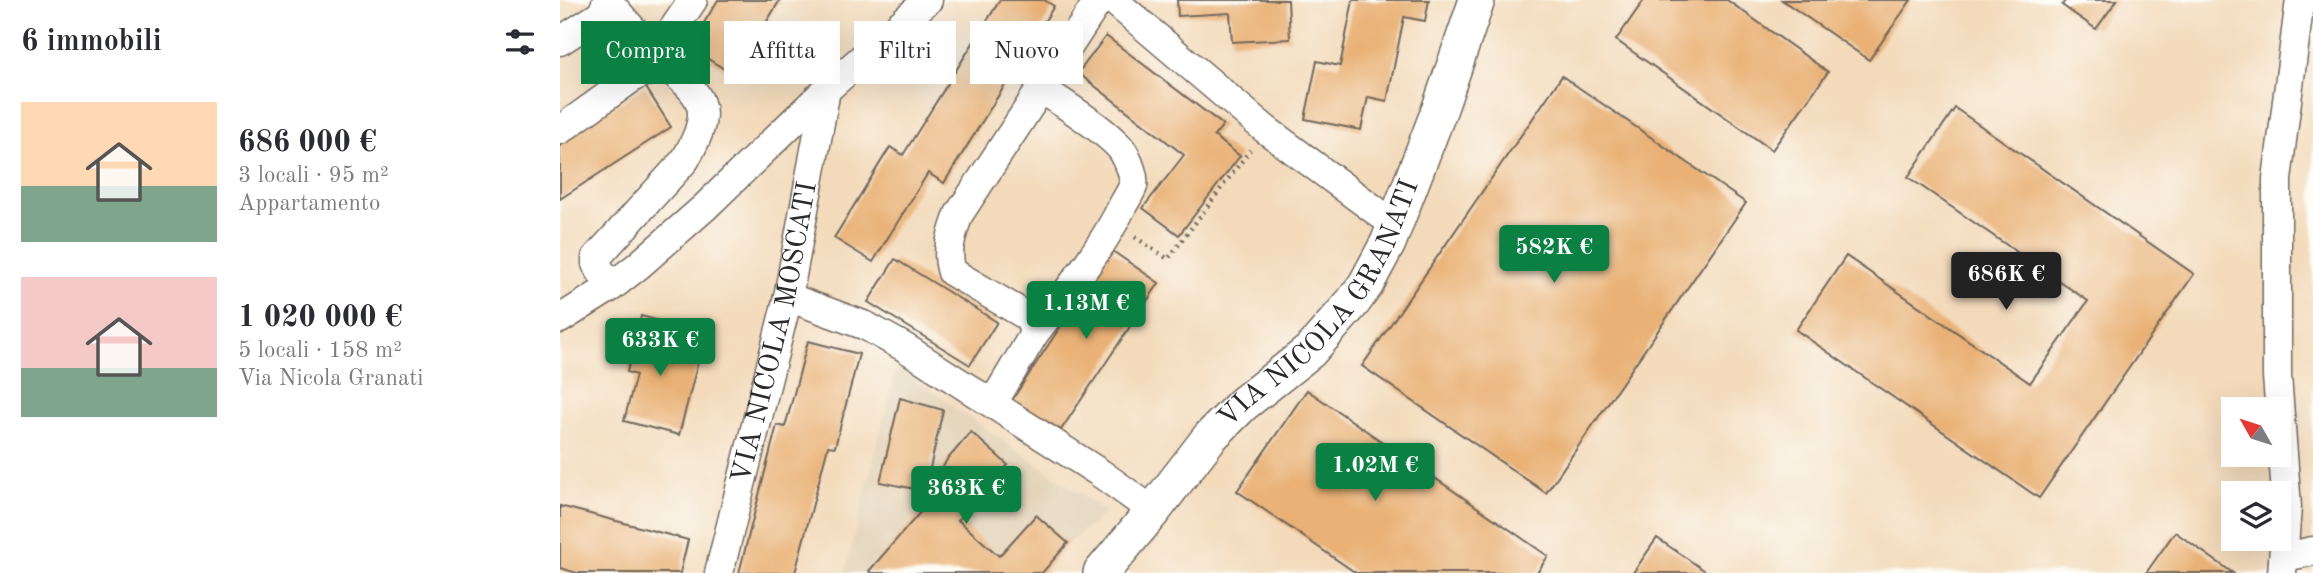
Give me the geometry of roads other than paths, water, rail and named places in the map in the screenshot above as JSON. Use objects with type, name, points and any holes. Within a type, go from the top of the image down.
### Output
[{"type":"street","points":[[679,21],[693,0]]},
{"type":"street","points":[[560,318],[611,287],[639,265],[928,0]]},
{"type":"street","points":[[1034,334],[1030,318],[953,272],[948,251],[959,214],[1099,0]]},
{"type":"street","points":[[1112,0],[1265,129],[1395,225]]},
{"type":"street","name":"VIA NICOLA GRANATI","points":[[1101,573],[1210,438],[1243,404],[1310,351],[1366,284],[1388,243],[1440,108],[1477,0]]},
{"type":"street","points":[[2300,0],[2277,179],[2277,376],[2287,507],[2283,565],[2313,551]]},
{"type":"street","points":[[560,41],[602,14],[607,1],[625,21]]},
{"type":"street","points":[[560,130],[624,84]]},
{"type":"street","points":[[611,287],[596,264],[596,258],[685,160],[694,145],[702,120],[701,103],[687,84]]},
{"type":"street","points":[[993,403],[1034,334],[1083,270],[1115,222],[1133,184],[1124,152],[1076,112],[1040,88]]},
{"type":"street","name":"VIA NICOLA MOSCATI","points":[[719,573],[788,297],[827,90]]},
{"type":"street","points":[[788,297],[866,326],[904,346],[1153,511]]}]
